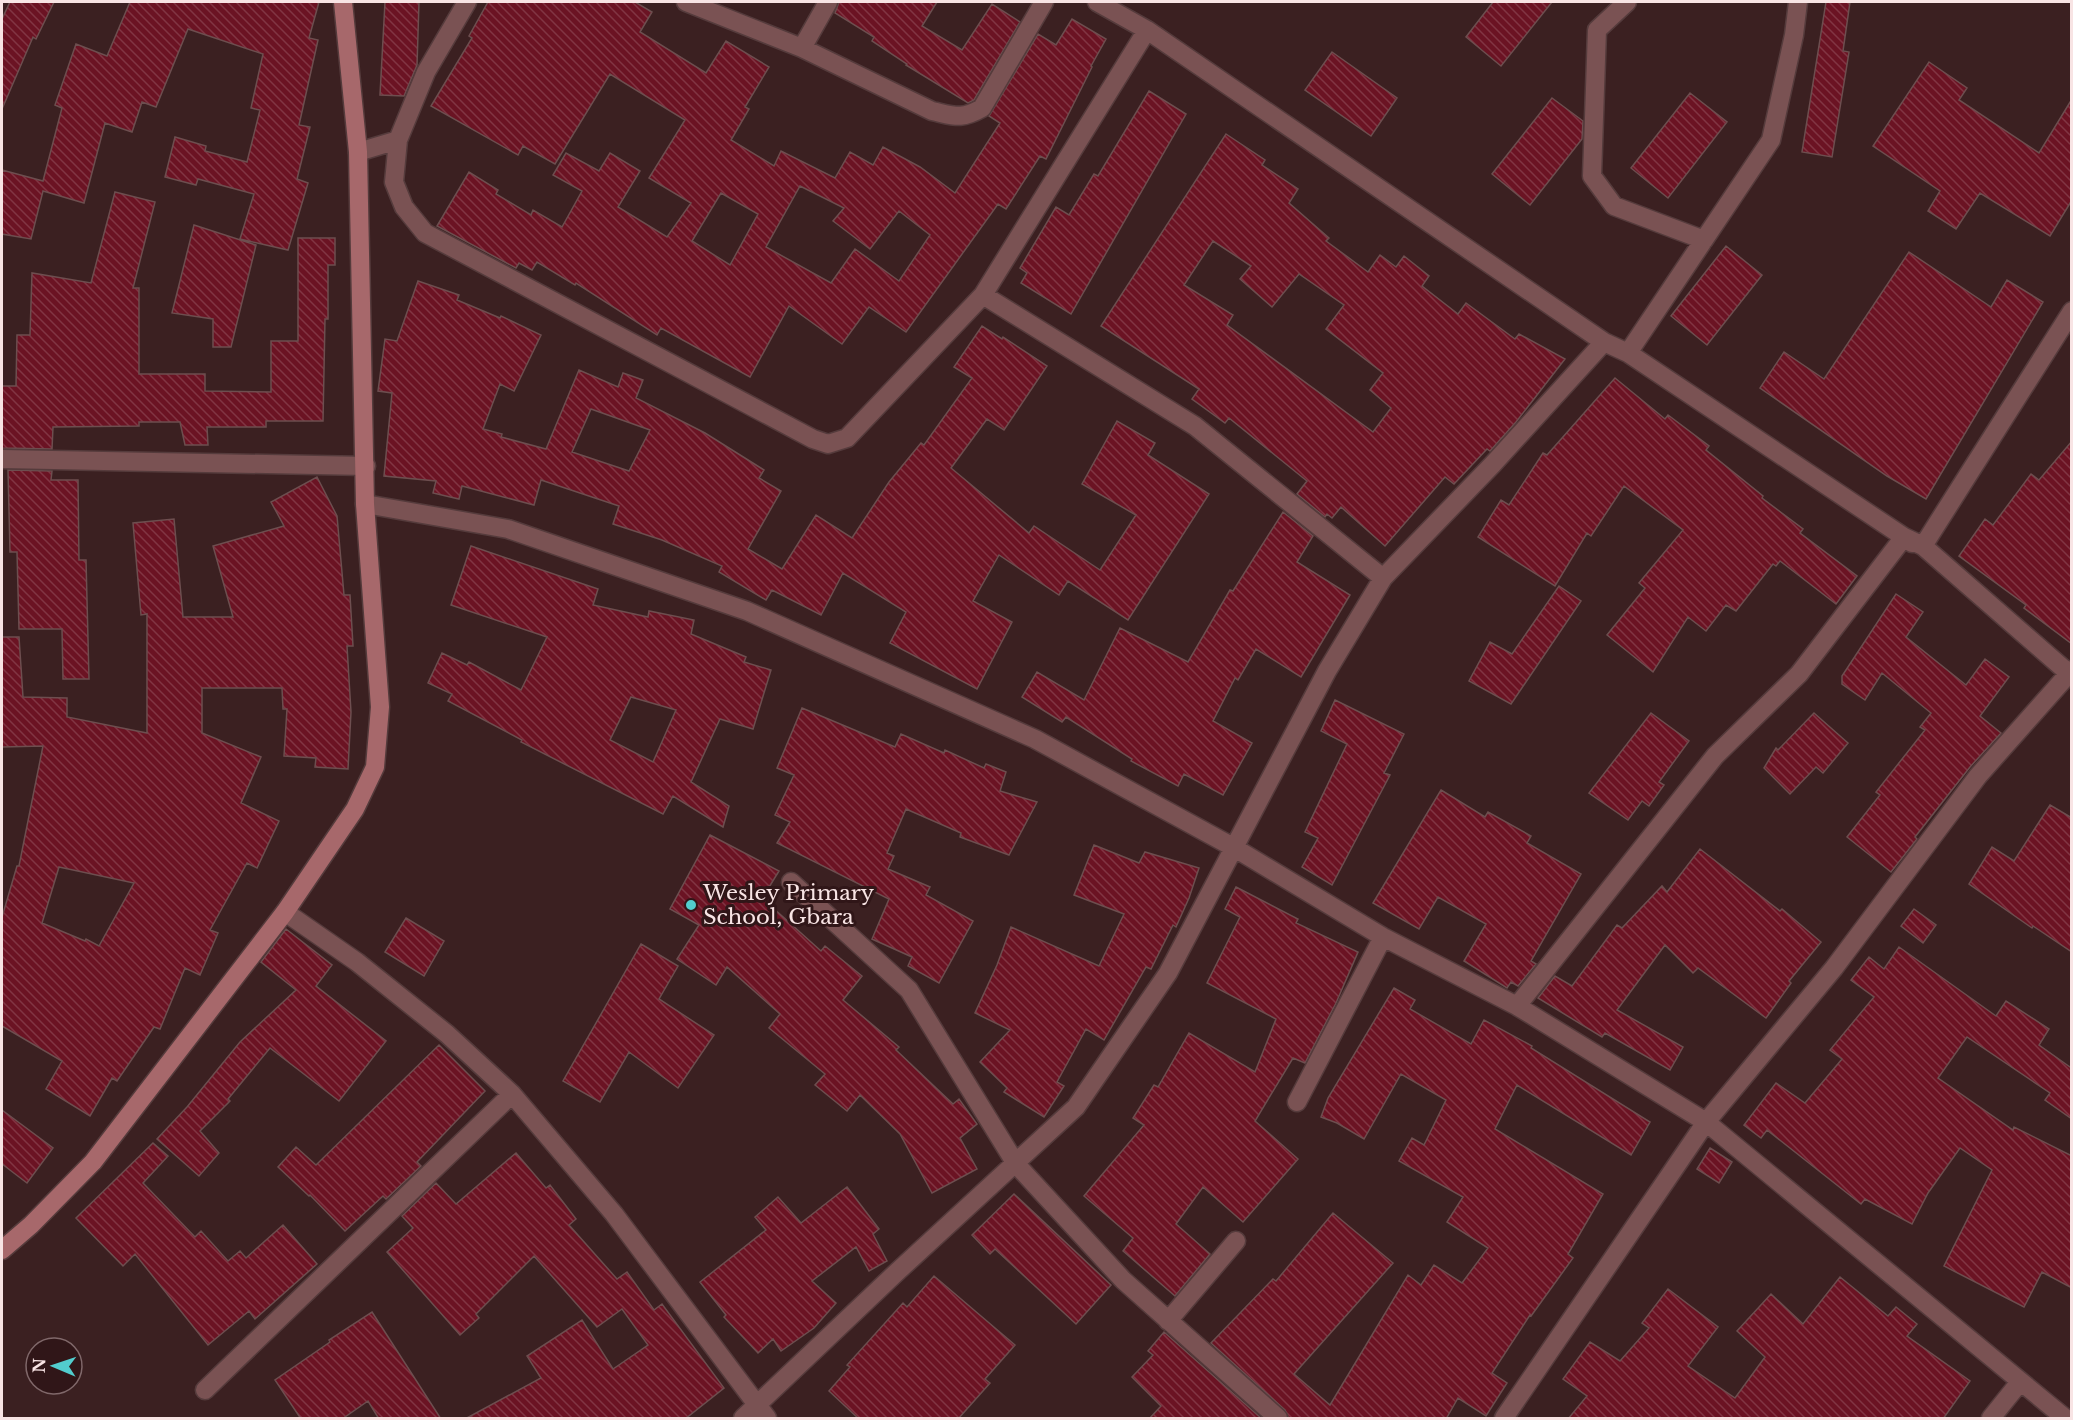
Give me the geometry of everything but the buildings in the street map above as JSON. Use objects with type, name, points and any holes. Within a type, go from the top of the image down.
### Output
[{"type":"street","points":[[2,1250],[31,1225],[93,1162],[285,912],[355,809],[375,767],[380,707],[366,504],[358,152],[343,2]]},
{"type":"street","points":[[467,2],[426,72],[398,140],[394,182],[404,207],[425,233],[813,439],[828,444],[847,438],[983,295],[1147,30]]},
{"type":"street","points":[[686,2],[802,48],[932,111],[952,116],[968,116],[982,108],[1044,2]]},
{"type":"street","points":[[802,48],[828,2]]},
{"type":"street","points":[[1096,2],[1147,30],[1604,342],[1628,353],[1904,537],[2070,673]]},
{"type":"street","points":[[1627,2],[1597,30],[1592,176],[1614,206],[1704,240]]},
{"type":"street","points":[[1628,353],[1771,141],[1794,34],[1798,2]]},
{"type":"street","points":[[358,152],[398,140]]},
{"type":"street","points":[[983,295],[1195,426],[1383,578]]},
{"type":"street","points":[[1923,546],[2072,311]]},
{"type":"street","points":[[285,912],[357,962],[447,1034],[512,1094],[614,1214],[756,1414],[898,1271],[1076,1107],[1168,974],[1327,671],[1383,578],[1493,464],[1604,342]]},
{"type":"street","points":[[2,459],[366,466]]},
{"type":"street","points":[[366,504],[508,529],[747,611],[1035,739],[1233,847],[1383,937],[1517,1006],[1706,1122],[2065,1419]]},
{"type":"street","points":[[1904,537],[1923,546],[2070,673]]},
{"type":"street","points":[[1517,1006],[1715,756],[1799,674],[1904,537]]},
{"type":"street","points":[[1504,1419],[1706,1122],[1834,968],[1978,776],[2070,673]]},
{"type":"street","points":[[791,882],[909,990],[1016,1164],[1123,1280],[1278,1419]]},
{"type":"street","points":[[1297,1102],[1383,937]]},
{"type":"street","points":[[205,1390],[512,1094]]},
{"type":"street","points":[[1168,1321],[1236,1241]]},
{"type":"street","points":[[1991,1419],[2020,1382]]},
{"type":"place","name":"Wesley Primary School, Gbara","points":[[691,905]]}]
